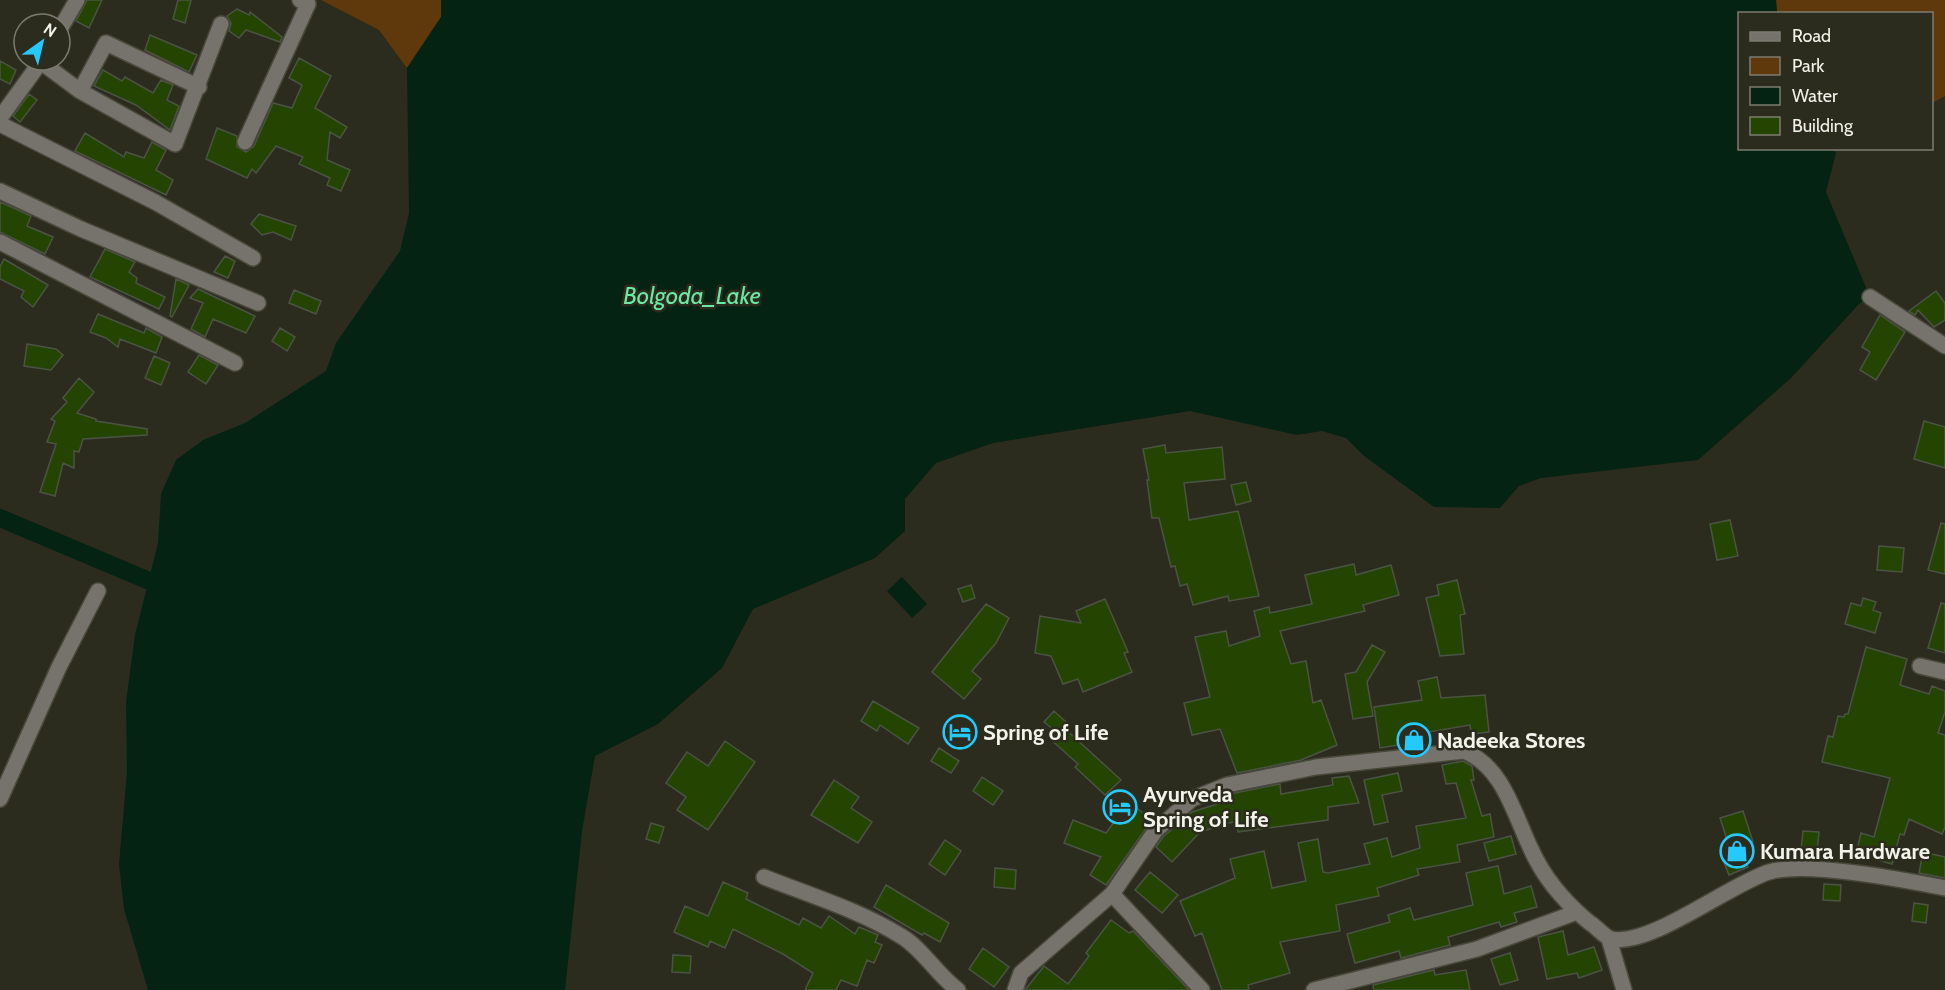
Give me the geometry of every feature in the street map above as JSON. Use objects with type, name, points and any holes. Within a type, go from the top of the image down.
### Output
[{"type":"street","points":[[245,142],[308,4],[300,0]]},
{"type":"street","points":[[55,72],[80,91],[175,144],[199,87],[221,24]]},
{"type":"street","points":[[80,91],[106,43],[199,87]]},
{"type":"street","points":[[0,118],[33,72]]},
{"type":"street","points":[[0,124],[155,202],[253,258]]},
{"type":"street","points":[[0,191],[81,229],[258,303]]},
{"type":"street","points":[[0,242],[235,363]]},
{"type":"street","points":[[1870,297],[1945,346]]},
{"type":"street","points":[[0,799],[59,667],[98,591]]},
{"type":"street","points":[[1920,666],[1945,672]]},
{"type":"street","points":[[1015,990],[1021,973],[1033,960],[1112,894],[1156,830],[1170,815],[1192,799],[1227,785],[1316,767],[1464,751],[1477,756],[1494,772],[1538,863],[1577,912],[1609,939],[1624,990]]},
{"type":"street","points":[[1609,939],[1628,939],[1654,929],[1769,872],[1800,868],[1898,879],[1945,888]]},
{"type":"street","points":[[764,877],[840,907],[903,937],[947,982],[958,990]]},
{"type":"street","points":[[1112,894],[1202,990]]},
{"type":"street","points":[[1314,990],[1477,949],[1577,912]]},
{"type":"green space","points":[[321,0],[441,0],[441,17],[407,68],[379,30]]},
{"type":"green space","points":[[1776,0],[1945,0],[1945,96],[1933,102],[1933,12],[1777,12]]},
{"type":"water","name":"Bolgoda_Lake","points":[[441,0],[1776,0],[1777,12],[1738,12],[1738,150],[1833,150],[1836,153],[1826,192],[1870,297],[1859,304],[1791,378],[1698,460],[1541,478],[1519,486],[1500,508],[1434,507],[1364,456],[1346,438],[1322,431],[1297,435],[1190,411],[993,443],[936,463],[905,499],[905,531],[875,558],[753,609],[722,668],[658,724],[595,756],[582,831],[565,990],[148,990],[124,909],[119,864],[127,772],[126,702],[135,635],[158,543],[161,494],[176,460],[203,440],[245,423],[326,371],[336,343],[400,251],[409,213],[407,68],[441,17]]},
{"type":"water","points":[[902,577],[927,604],[912,618],[887,591]]},
{"type":"building","points":[[87,0],[102,0],[89,28],[76,21]]},
{"type":"building","points":[[178,0],[191,0],[185,23],[173,19]]},
{"type":"building","points":[[237,9],[249,15],[250,12],[282,37],[280,42],[246,30],[239,38],[229,31],[231,23],[227,16]]},
{"type":"building","points":[[150,35],[197,55],[189,72],[145,50]]},
{"type":"building","points":[[299,58],[331,76],[315,108],[347,127],[340,138],[330,132],[327,160],[350,170],[341,191],[327,185],[330,178],[299,164],[303,157],[276,146],[256,173],[252,169],[247,178],[206,159],[217,128],[237,136],[237,147],[246,152],[254,146],[273,103],[292,108],[302,85],[289,78]]},
{"type":"building","points":[[0,61],[12,68],[12,72],[15,72],[10,84],[0,79]]},
{"type":"building","points":[[103,70],[122,81],[125,77],[153,93],[161,80],[173,85],[167,100],[179,106],[170,130],[136,105],[94,86]]},
{"type":"building","points":[[29,94],[37,100],[20,122],[13,116]]},
{"type":"building","points":[[85,133],[124,157],[126,152],[144,158],[152,142],[166,150],[156,170],[173,180],[166,195],[75,151]]},
{"type":"building","points":[[0,202],[31,216],[27,226],[53,237],[45,254],[0,232]]},
{"type":"building","points":[[259,214],[296,226],[291,240],[273,232],[262,235],[251,224]]},
{"type":"building","points":[[105,249],[135,262],[129,272],[137,278],[136,283],[165,297],[159,309],[90,277]]},
{"type":"building","points":[[225,256],[235,261],[228,278],[214,272]]},
{"type":"building","points":[[4,259],[48,285],[33,307],[21,297],[24,291],[0,279],[0,267]]},
{"type":"building","points":[[176,279],[189,285],[172,317],[170,316]]},
{"type":"building","points":[[198,289],[255,316],[246,333],[213,319],[205,337],[191,329],[203,303],[190,298]]},
{"type":"building","points":[[294,290],[321,301],[316,314],[289,303]]},
{"type":"building","points":[[1936,291],[1945,303],[1945,320],[1934,327],[1918,310],[1915,315],[1909,311]]},
{"type":"building","points":[[98,314],[144,333],[146,328],[162,337],[156,353],[120,339],[118,347],[106,338],[90,332]]},
{"type":"building","points":[[1880,315],[1905,332],[1876,380],[1860,370],[1870,352],[1862,347]]},
{"type":"building","points":[[280,328],[295,337],[287,351],[272,341]]},
{"type":"building","points":[[27,344],[56,349],[63,355],[51,370],[24,366]]},
{"type":"building","points":[[199,355],[218,365],[206,384],[188,372]]},
{"type":"building","points":[[154,356],[170,363],[161,385],[145,378]]},
{"type":"building","points":[[79,378],[94,392],[77,413],[96,419],[96,421],[147,429],[147,435],[83,439],[79,452],[74,451],[74,468],[63,463],[55,496],[40,492],[56,444],[47,442],[55,421],[51,419],[67,402],[63,398]]},
{"type":"building","points":[[1924,421],[1945,427],[1945,468],[1914,459]]},
{"type":"building","points":[[1165,445],[1166,453],[1222,447],[1225,479],[1184,483],[1189,520],[1238,511],[1259,596],[1229,601],[1228,596],[1193,605],[1187,584],[1180,586],[1175,566],[1171,567],[1159,518],[1152,518],[1147,480],[1149,480],[1143,449]]},
{"type":"building","points":[[1246,482],[1251,501],[1236,505],[1231,485]]},
{"type":"building","points":[[1730,520],[1738,556],[1717,560],[1710,524]]},
{"type":"building","points":[[1941,523],[1945,524],[1945,574],[1928,570]]},
{"type":"building","points":[[1879,546],[1904,548],[1902,572],[1877,570]]},
{"type":"building","points":[[1354,564],[1356,575],[1391,565],[1399,595],[1363,605],[1365,611],[1280,631],[1291,664],[1306,661],[1313,703],[1321,700],[1337,745],[1301,760],[1237,773],[1220,729],[1192,735],[1184,703],[1210,697],[1195,637],[1226,631],[1229,646],[1260,636],[1254,611],[1269,607],[1270,613],[1312,604],[1305,575]]},
{"type":"building","points":[[1457,580],[1465,614],[1460,615],[1464,654],[1440,656],[1426,598],[1439,595],[1437,585]]},
{"type":"building","points":[[971,585],[975,598],[963,602],[958,589]]},
{"type":"building","points":[[1863,598],[1876,602],[1873,610],[1881,613],[1875,633],[1845,624],[1851,603],[1861,606]]},
{"type":"building","points":[[1105,599],[1128,652],[1124,653],[1132,672],[1083,692],[1078,679],[1063,684],[1051,656],[1035,653],[1040,616],[1081,623],[1076,611]]},
{"type":"building","points":[[1941,603],[1945,604],[1945,653],[1928,648]]},
{"type":"building","points":[[986,604],[1009,618],[996,643],[972,671],[981,679],[964,699],[932,672]]},
{"type":"building","points":[[1372,645],[1385,652],[1367,682],[1373,716],[1353,719],[1345,674],[1356,672]]},
{"type":"building","points":[[1866,647],[1907,659],[1900,685],[1929,694],[1932,686],[1945,691],[1945,712],[1938,733],[1945,735],[1945,827],[1942,834],[1909,819],[1904,835],[1900,834],[1892,864],[1856,854],[1861,833],[1874,837],[1890,778],[1822,762],[1828,736],[1833,737],[1838,716],[1844,717],[1848,714]]},
{"type":"building","points":[[1437,677],[1441,698],[1485,695],[1489,732],[1471,734],[1470,725],[1422,733],[1423,741],[1380,748],[1374,707],[1422,700],[1418,681]]},
{"type":"building","points":[[873,701],[919,728],[908,744],[880,725],[877,731],[861,721]]},
{"type":"building","points":[[1054,711],[1066,722],[1062,726],[1121,780],[1105,795],[1075,767],[1078,764],[1048,737],[1054,730],[1044,722]]},
{"type":"building","points":[[725,741],[755,762],[708,830],[677,810],[686,797],[666,783],[687,752],[708,766]]},
{"type":"building","points":[[939,748],[959,761],[951,773],[931,761]]},
{"type":"building","points":[[1463,761],[1472,766],[1474,780],[1471,780],[1482,816],[1490,814],[1494,837],[1457,845],[1460,862],[1417,869],[1419,875],[1377,888],[1379,896],[1336,905],[1340,931],[1280,942],[1290,973],[1248,985],[1249,990],[1222,990],[1202,933],[1195,936],[1180,901],[1235,878],[1230,859],[1264,851],[1272,888],[1306,881],[1298,843],[1318,839],[1323,872],[1328,873],[1370,864],[1364,844],[1387,838],[1392,857],[1420,848],[1416,826],[1466,818],[1456,783],[1446,784],[1442,765]]},
{"type":"building","points":[[1398,773],[1402,791],[1382,795],[1388,822],[1374,825],[1364,780]]},
{"type":"building","points":[[1349,776],[1359,803],[1328,807],[1328,820],[1238,832],[1236,821],[1200,832],[1172,862],[1156,847],[1163,837],[1192,812],[1227,801],[1226,796],[1230,794],[1280,784],[1281,794],[1333,785],[1332,778]]},
{"type":"building","points":[[982,777],[1003,791],[993,805],[973,791]]},
{"type":"building","points":[[834,780],[859,797],[851,808],[872,822],[858,843],[811,815]]},
{"type":"building","points":[[1129,802],[1152,820],[1106,885],[1090,875],[1101,857],[1064,843],[1073,820],[1106,833]]},
{"type":"building","points":[[1743,811],[1753,842],[1730,849],[1720,818]]},
{"type":"building","points":[[651,823],[664,827],[659,843],[646,839]]},
{"type":"building","points":[[1803,831],[1819,832],[1817,851],[1801,850]]},
{"type":"building","points":[[1511,836],[1516,854],[1489,861],[1484,843]]},
{"type":"building","points":[[945,840],[961,851],[945,875],[929,864]]},
{"type":"building","points":[[1740,847],[1748,867],[1729,875],[1721,855]]},
{"type":"building","points":[[1923,852],[1945,857],[1945,878],[1919,873]]},
{"type":"building","points":[[1498,866],[1504,894],[1531,886],[1537,907],[1514,913],[1517,922],[1501,927],[1499,922],[1448,937],[1450,945],[1401,958],[1399,951],[1355,963],[1347,934],[1390,922],[1388,915],[1410,908],[1414,920],[1473,905],[1466,873]]},
{"type":"building","points":[[995,868],[1016,870],[1015,889],[994,887]]},
{"type":"building","points":[[1150,872],[1178,895],[1162,913],[1135,890]]},
{"type":"building","points":[[723,882],[748,893],[746,899],[799,925],[803,918],[821,928],[829,916],[855,934],[859,927],[878,935],[875,942],[882,945],[874,963],[867,960],[857,986],[841,980],[836,990],[805,990],[813,973],[783,954],[733,929],[725,948],[710,941],[708,947],[674,932],[685,906],[708,916]]},
{"type":"building","points":[[1824,884],[1841,885],[1840,901],[1823,900]]},
{"type":"building","points":[[886,885],[949,923],[940,942],[924,933],[922,935],[874,907]]},
{"type":"building","points":[[1914,903],[1928,905],[1926,923],[1912,921]]},
{"type":"building","points":[[1111,920],[1129,933],[1133,931],[1189,990],[1025,990],[1044,966],[1068,984],[1089,956],[1086,953]]},
{"type":"building","points":[[1563,931],[1568,955],[1594,947],[1602,970],[1579,978],[1577,973],[1547,979],[1538,937]]},
{"type":"building","points":[[983,948],[1009,967],[994,987],[969,969]]},
{"type":"building","points":[[1510,953],[1518,980],[1500,985],[1491,959]]},
{"type":"building","points":[[673,955],[691,956],[690,973],[672,972]]},
{"type":"building","points":[[1434,970],[1435,975],[1466,970],[1470,990],[1374,990],[1373,985]]},
{"type":"waterway","points":[[0,518],[147,580]]},
{"type":"place","name":"Spring of Life","points":[[960,732]]},
{"type":"place","name":"Nadeeka Stores","points":[[1414,740]]},
{"type":"place","name":"Ayurveda Spring of Life","points":[[1120,807]]},
{"type":"place","name":"Kumara Hardware","points":[[1737,851]]}]
